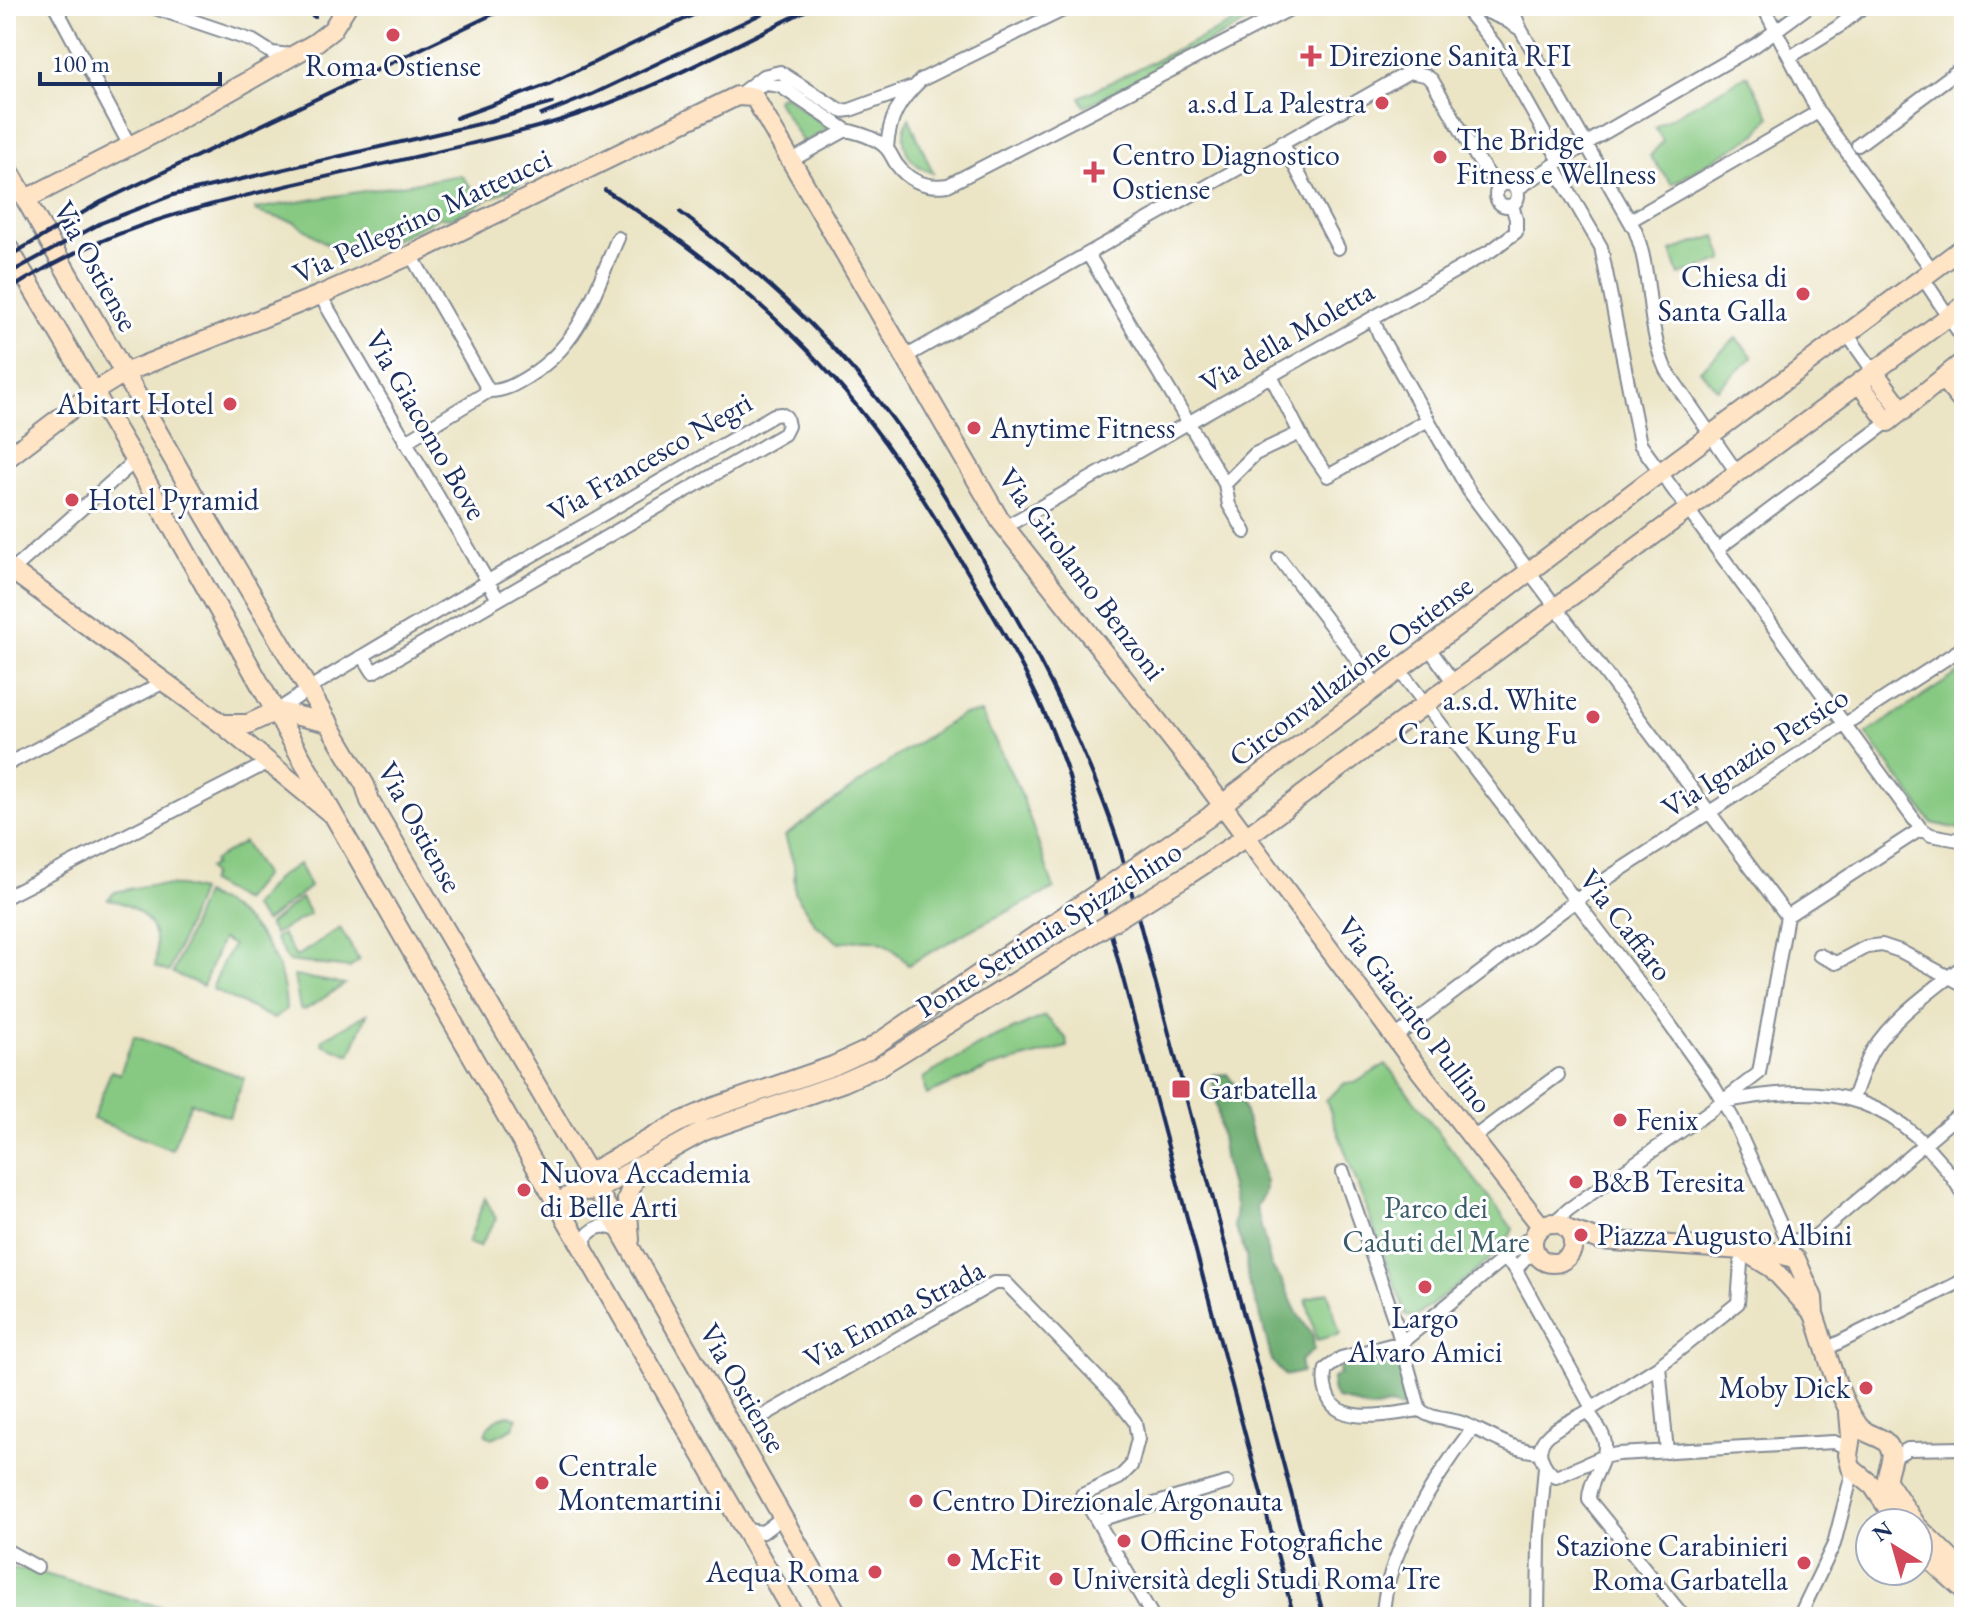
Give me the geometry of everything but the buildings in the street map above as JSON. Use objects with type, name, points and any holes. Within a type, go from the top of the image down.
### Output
[{"type":"main road","points":[[26,199],[234,90],[327,35],[347,6]]},
{"type":"main road","name":"Via Girolamo Benzoni","points":[[737,96],[749,96],[758,102],[1005,527],[1212,815],[1246,837]]},
{"type":"main road","name":"Via Pellegrino Matteucci","points":[[6,459],[109,382],[411,255],[737,96]]},
{"type":"main road","name":"Via Ostiense","points":[[6,165],[26,199],[109,382],[135,461],[334,816],[795,1617]]},
{"type":"main road","name":"Via Ostiense","points":[[6,244],[109,382],[309,689],[365,785],[377,813],[593,1182],[839,1617]]},
{"type":"main road","name":"Circonvallazione Ostiense","points":[[1212,815],[1235,794],[1529,571],[1964,247]]},
{"type":"main road","points":[[1246,837],[1956,311]]},
{"type":"main road","points":[[1866,377],[1895,416],[1964,361]]},
{"type":"main road","points":[[1943,379],[1962,400]]},
{"type":"main road","points":[[8,571],[222,724],[334,816]]},
{"type":"main road","points":[[222,724],[248,724],[276,711],[329,723]]},
{"type":"main road","name":"Ponte Settimia Spizzichino","points":[[593,1182],[703,1112],[810,1075],[868,1050],[1212,815]]},
{"type":"main road","name":"Ponte Settimia Spizzichino","points":[[639,1166],[716,1126],[844,1082],[880,1066],[1246,837]]},
{"type":"main road","name":"Via Giacinto Pullino","points":[[1246,837],[1473,1138],[1550,1228]]},
{"type":"main road","points":[[558,1203],[593,1182],[639,1166]]},
{"type":"main road","points":[[633,1253],[626,1207],[639,1166]]},
{"type":"main road","points":[[1550,1228],[1532,1244],[1536,1255],[1545,1262],[1557,1263],[1572,1251],[1600,1240]]},
{"type":"main road","points":[[1550,1228],[1600,1240],[1736,1250],[1764,1249],[1798,1262],[1813,1298],[1814,1314],[1846,1404],[1860,1427],[1869,1435],[1885,1440],[1890,1447],[1887,1481],[1894,1507]]},
{"type":"main road","points":[[1550,1228],[1573,1238],[1572,1251]]},
{"type":"main road","points":[[1736,1250],[1772,1268],[1814,1314]]},
{"type":"main road","points":[[1846,1404],[1848,1455],[1857,1473],[1891,1507]]},
{"type":"main road","points":[[1850,1447],[1857,1439],[1869,1435]]},
{"type":"main road","points":[[1857,1473],[1875,1478],[1890,1464]]},
{"type":"main road","points":[[1934,1543],[1964,1572]]},
{"type":"main road","points":[[1934,1563],[1964,1590]]},
{"type":"street","points":[[55,6],[130,146]]},
{"type":"street","points":[[149,6],[253,41],[272,53],[294,54]]},
{"type":"street","points":[[887,148],[893,114],[913,87],[933,72],[1071,6]]},
{"type":"street","points":[[737,96],[762,86],[777,85],[846,130],[863,134],[887,148],[894,162],[909,177],[930,185],[948,185],[1296,6]]},
{"type":"street","points":[[1463,6],[1495,45],[1601,247],[1640,444],[1719,548],[1921,829],[1931,835],[1964,841]]},
{"type":"street","points":[[1473,6],[1521,30]]},
{"type":"street","points":[[1511,6],[1521,30],[1631,220],[1643,258],[1661,358],[1672,381],[1738,474]]},
{"type":"street","points":[[1763,6],[1818,112],[1956,311],[1964,340]]},
{"type":"street","points":[[1517,189],[1586,144],[1756,45],[1809,6]]},
{"type":"street","points":[[1790,57],[1830,33],[1864,6]]},
{"type":"street","points":[[1858,145],[1964,66]]},
{"type":"street","points":[[737,96],[758,79],[775,72],[785,73],[841,111],[913,87]]},
{"type":"street","points":[[905,357],[1403,74],[1416,72],[1432,80],[1498,188]]},
{"type":"street","points":[[1631,220],[1818,112]]},
{"type":"street","points":[[792,160],[846,130]]},
{"type":"street","points":[[1282,142],[1338,248]]},
{"type":"street","points":[[1508,183],[1517,189],[1518,198],[1512,205],[1504,206],[1497,202],[1495,195],[1498,188],[1508,183]]},
{"type":"street","name":"Via della Moletta","points":[[1005,527],[1511,237],[1517,226],[1512,205]]},
{"type":"street","points":[[405,442],[489,391],[502,391],[553,360],[566,347],[580,324],[618,238]]},
{"type":"street","points":[[1088,254],[1225,484],[1229,505],[1245,532]]},
{"type":"street","points":[[411,255],[489,391]]},
{"type":"street","name":"Via Giacomo Bove","points":[[320,295],[487,581]]},
{"type":"street","points":[[1373,318],[1379,334],[1469,491],[1787,916]]},
{"type":"street","points":[[1847,334],[1866,377]]},
{"type":"street","points":[[1271,376],[1300,433],[1328,476],[1428,420]]},
{"type":"street","name":"Via Francesco Negri","points":[[276,711],[309,689],[363,656],[487,581],[774,415],[786,417],[788,426],[784,434],[373,672],[363,656]]},
{"type":"street","points":[[1719,548],[1895,416]]},
{"type":"street","points":[[1225,484],[1255,454],[1300,433]]},
{"type":"street","points":[[8,571],[135,461]]},
{"type":"street","points":[[1279,558],[1378,687]]},
{"type":"street","points":[[487,581],[498,599]]},
{"type":"street","name":"Via Ignazio Persico","points":[[1395,1037],[1575,902],[1964,647]]},
{"type":"street","points":[[1429,648],[1454,683]]},
{"type":"street","name":"Via Caffaro","points":[[1400,671],[1660,1011],[1724,1102],[1798,1262]]},
{"type":"street","points":[[6,765],[164,682]]},
{"type":"street","points":[[290,735],[298,715]]},
{"type":"street","points":[[6,897],[267,763]]},
{"type":"street","points":[[1540,1452],[1525,1451],[1459,1422],[1432,1418],[1420,1410],[1371,1415],[1351,1414],[1334,1408],[1327,1397],[1324,1375],[1330,1364],[1341,1358],[1402,1342],[1502,1260],[1550,1228],[1569,1209],[1724,1102],[1759,1073],[1787,916],[1921,829]]},
{"type":"street","points":[[1819,955],[1836,963],[1866,947],[1882,945],[1964,985]]},
{"type":"street","points":[[1853,1098],[1879,1040],[1964,965]]},
{"type":"street","points":[[1759,1073],[1771,1083],[1777,1094]]},
{"type":"street","points":[[1473,1138],[1558,1075]]},
{"type":"street","points":[[1724,1102],[1777,1094],[1815,1093],[1853,1098],[1895,1119],[1924,1141],[1964,1195]]},
{"type":"street","points":[[1787,1241],[1814,1237],[1964,1110]]},
{"type":"street","points":[[1343,1172],[1402,1342],[1420,1410]]},
{"type":"street","points":[[586,1253],[585,1238],[595,1229],[608,1226],[621,1233]]},
{"type":"street","points":[[1736,1250],[1738,1303],[1659,1366],[1545,1437],[1540,1444],[1545,1466],[1553,1476],[1560,1477],[1602,1457],[1618,1454],[1834,1442],[1850,1447]]},
{"type":"street","points":[[1516,1270],[1525,1258],[1536,1255]]},
{"type":"street","points":[[1502,1260],[1511,1263],[1540,1311],[1605,1444],[1590,1489],[1590,1502],[1684,1617]]},
{"type":"street","points":[[1772,1268],[1790,1274],[1798,1262]]},
{"type":"street","points":[[1826,1349],[1964,1280]]},
{"type":"street","name":"Via Emma Strada","points":[[761,1417],[994,1283],[1003,1281],[1115,1396],[1135,1422],[1138,1439],[1131,1466],[1119,1478],[1082,1495],[1098,1520]]},
{"type":"street","points":[[1659,1366],[1667,1452]]},
{"type":"street","points":[[1383,1617],[1387,1585],[1402,1544],[1421,1508],[1473,1428]]},
{"type":"street","points":[[1890,1464],[1903,1450],[1964,1448]]},
{"type":"street","points":[[1538,1617],[1539,1540],[1545,1466]]},
{"type":"street","points":[[1799,1617],[1834,1544],[1842,1511],[1857,1473]]},
{"type":"street","points":[[1153,1617],[1098,1520],[1227,1483]]},
{"type":"street","points":[[745,1530],[763,1532],[783,1517]]},
{"type":"street","points":[[6,1550],[37,1567]]},
{"type":"green space","points":[[1267,6],[1278,6],[1085,107],[1080,97]]},
{"type":"green space","points":[[1747,75],[1770,116],[1757,134],[1672,184],[1650,156],[1663,141],[1655,127]]},
{"type":"green space","points":[[781,96],[828,128],[803,143],[776,99]]},
{"type":"green space","points":[[909,118],[933,173],[917,165],[907,152],[904,136]]},
{"type":"green space","points":[[513,174],[526,180],[451,218],[440,217],[386,244],[358,241],[336,250],[294,222],[256,212],[255,209],[461,175],[479,194],[503,175]]},
{"type":"green space","points":[[1716,236],[1724,260],[1679,275],[1671,251]]},
{"type":"green space","points":[[1736,338],[1753,357],[1717,389],[1700,370]]},
{"type":"green space","points":[[1964,669],[1964,830],[1932,823],[1866,734]]},
{"type":"green space","points":[[981,713],[1020,791],[1054,889],[908,965],[893,949],[878,941],[839,943],[815,924],[795,893],[794,865],[785,836],[897,756],[961,715]]},
{"type":"green space","points":[[244,842],[264,875],[243,901],[209,882],[212,875],[208,868],[214,865],[213,861]]},
{"type":"green space","points":[[299,864],[310,887],[265,922],[252,907],[278,877]]},
{"type":"green space","points":[[149,885],[181,886],[200,891],[169,972],[155,967],[156,941],[148,922],[132,908],[108,899],[115,892]]},
{"type":"green space","points":[[204,894],[251,926],[272,954],[284,989],[286,1009],[274,1019],[212,989],[233,945],[222,939],[203,986],[173,973]]},
{"type":"green space","points":[[301,898],[310,914],[274,934],[268,925]]},
{"type":"green space","points":[[340,928],[359,960],[350,968],[288,961],[275,938],[282,934],[296,957]]},
{"type":"green space","points":[[294,976],[345,984],[305,1010],[300,1009]]},
{"type":"green space","points":[[367,1014],[350,1055],[322,1044],[323,1039]]},
{"type":"green space","points":[[1045,1016],[1066,1038],[1067,1047],[989,1068],[926,1095],[923,1078],[983,1043]]},
{"type":"green space","points":[[134,1036],[244,1078],[229,1117],[191,1102],[172,1150],[93,1119],[111,1071],[120,1074]]},
{"type":"green space","name":"Parco dei Caduti del Mare","points":[[1386,1064],[1513,1229],[1484,1264],[1416,1317],[1406,1315],[1326,1100],[1345,1083],[1355,1083]]},
{"type":"green space","points":[[1227,1074],[1238,1090],[1266,1182],[1266,1189],[1256,1207],[1271,1266],[1313,1336],[1314,1350],[1300,1361],[1302,1372],[1285,1376],[1272,1361],[1248,1281],[1246,1255],[1234,1225],[1236,1208],[1225,1163],[1212,1075]]},
{"type":"green space","points":[[485,1198],[496,1219],[479,1247],[468,1243]]},
{"type":"green space","points":[[1328,1292],[1340,1334],[1317,1340],[1306,1299]]},
{"type":"green space","points":[[1390,1353],[1400,1365],[1408,1387],[1401,1408],[1389,1405],[1374,1409],[1336,1399],[1332,1389],[1333,1378],[1340,1374],[1339,1368],[1357,1359]]},
{"type":"green space","points":[[509,1415],[517,1418],[513,1428],[493,1438],[486,1435],[490,1424]]},
{"type":"green space","points":[[6,1568],[31,1570],[137,1601],[211,1617],[8,1617]]},
{"type":"railway","points":[[297,6],[315,17]]},
{"type":"railway","points":[[6,258],[101,202],[510,6]]},
{"type":"railway","points":[[456,118],[549,84],[712,6]]},
{"type":"railway","points":[[541,115],[593,94],[778,6]]},
{"type":"railway","points":[[6,292],[73,254],[173,215],[474,143],[573,116],[644,89],[815,6]]},
{"type":"railway","points":[[6,275],[101,223],[173,195],[483,123],[552,103]]},
{"type":"railway","points":[[605,190],[674,236],[740,287],[829,373],[872,425],[944,532],[1038,698],[1069,777],[1294,1617]]},
{"type":"railway","points":[[680,212],[759,276],[809,323],[833,347],[894,421],[940,488],[996,582],[1032,646],[1079,743],[1119,845],[1324,1617]]},
{"type":"place","name":"Roma Ostiense","points":[[393,35]]},
{"type":"place","name":"Direzione Sanità RFI","points":[[1311,56]]},
{"type":"place","name":"a.s.d La Palestra","points":[[1382,103]]},
{"type":"place","name":"The Bridge Fitness e Wellness","points":[[1440,157]]},
{"type":"place","name":"Centro Diagnostico Ostiense","points":[[1094,172]]},
{"type":"place","name":"Chiesa di Santa Galla","points":[[1803,294]]},
{"type":"place","name":"Abitart Hotel","points":[[230,404]]},
{"type":"place","name":"Anytime Fitness","points":[[974,428]]},
{"type":"place","name":"Hotel Pyramid","points":[[72,500]]},
{"type":"place","name":"a.s.d. White Crane Kung Fu","points":[[1593,717]]},
{"type":"place","name":"Garbatella","points":[[1181,1089]]},
{"type":"place","name":"Fenix","points":[[1620,1120]]},
{"type":"place","name":"B&B Teresita","points":[[1576,1182]]},
{"type":"place","name":"Nuova Accademia di Belle Arti","points":[[524,1190]]},
{"type":"place","name":"Piazza Augusto Albini","points":[[1581,1235]]},
{"type":"place","name":"Largo Alvaro Amici","points":[[1425,1287]]},
{"type":"place","name":"Moby Dick","points":[[1866,1388]]},
{"type":"place","name":"Centrale Montemartini","points":[[542,1483]]},
{"type":"place","name":"Centro Direzionale Argonauta","points":[[916,1501]]},
{"type":"place","name":"Officine Fotografiche","points":[[1124,1541]]},
{"type":"place","name":"McFit","points":[[954,1560]]},
{"type":"place","name":"Stazione Carabinieri Roma Garbatella","points":[[1804,1563]]},
{"type":"place","name":"Aequa Roma","points":[[875,1572]]},
{"type":"place","name":"Università degli Studi Roma Tre","points":[[1056,1579]]}]
